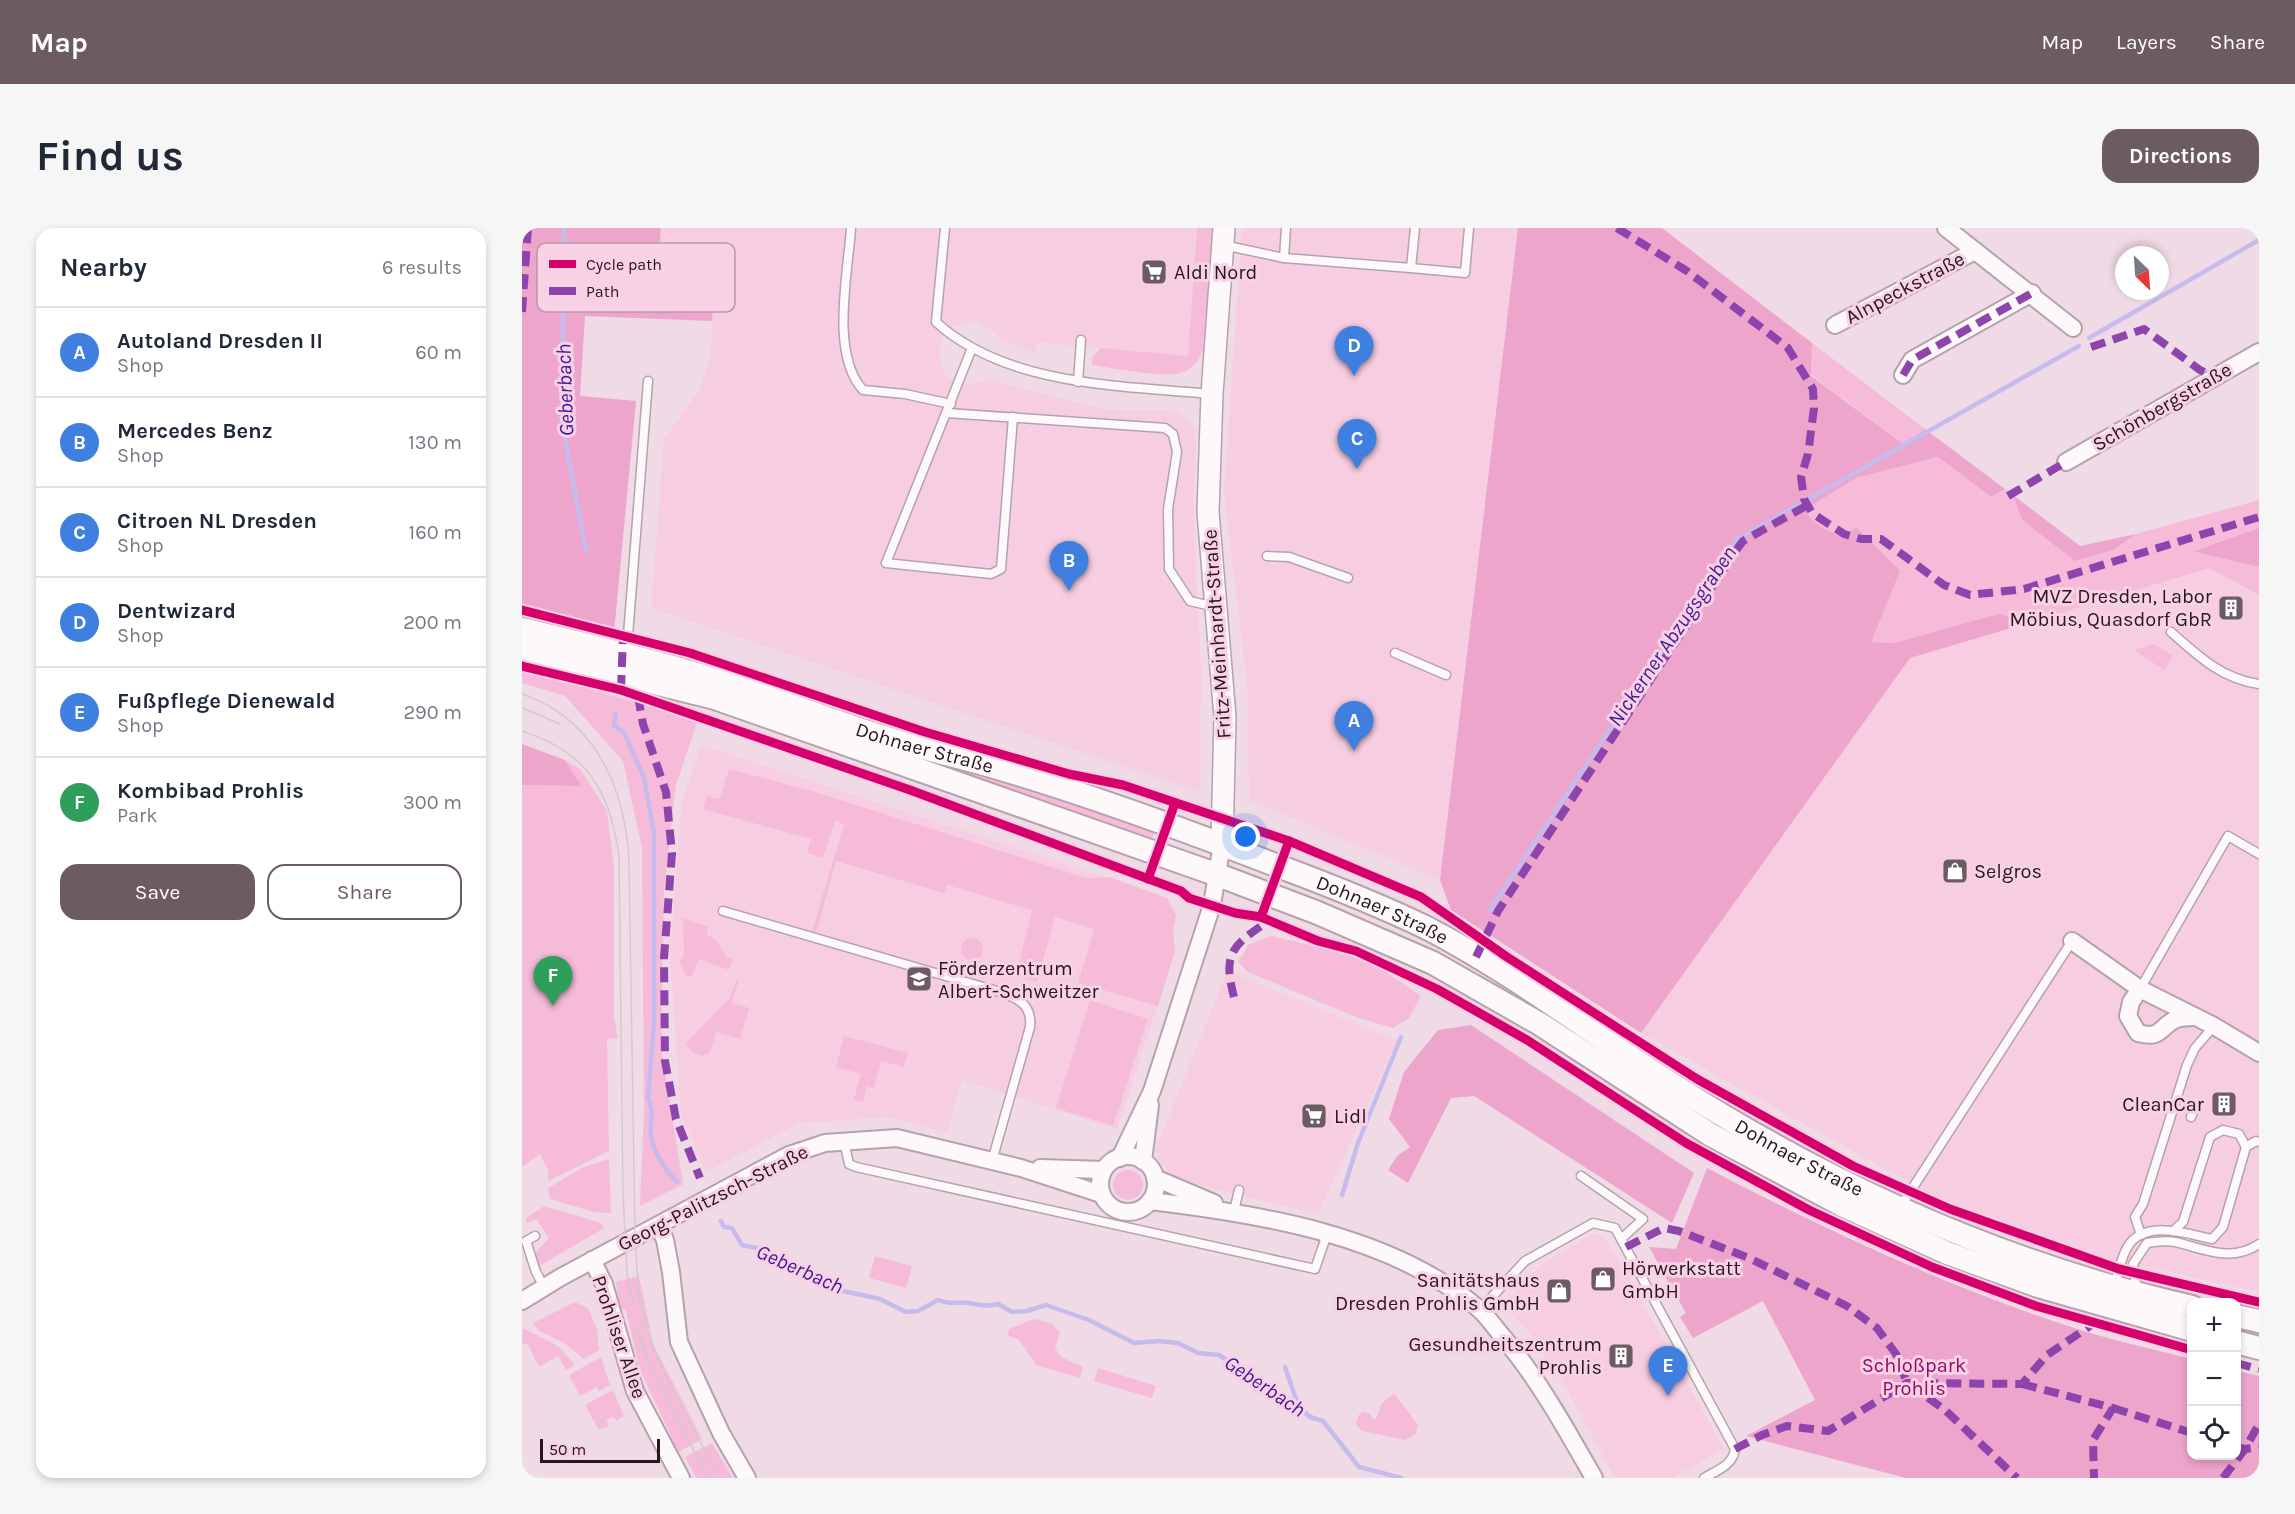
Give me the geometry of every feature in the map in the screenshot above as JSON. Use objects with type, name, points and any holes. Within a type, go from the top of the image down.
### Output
[{"type":"main road","name":"Dohnaer Straße","points":[[522,629],[709,677],[895,741],[1011,772],[1222,844],[1361,898],[1429,930],[1476,957],[1677,1088],[1752,1133],[1899,1209],[2024,1257],[2114,1287],[2187,1306]]},
{"type":"main road","name":"Dohnaer Straße","points":[[522,650],[715,699],[1218,875],[1318,913],[1433,963],[1540,1024],[1711,1135],[1844,1206],[1947,1253],[2018,1278],[2187,1329]]},
{"type":"main road","points":[[2241,1317],[2259,1321]]},
{"type":"main road","points":[[2241,1343],[2259,1348]]},
{"type":"street","name":"Alnpeckstraße","points":[[1946,228],[2032,293],[2073,328]]},
{"type":"street","name":"Fritz-Meinhardt-Straße","points":[[1218,875],[1222,844],[1225,717],[1208,512],[1212,394],[1223,236]]},
{"type":"street","name":"Alnpeckstraße","points":[[1835,325],[1975,251]]},
{"type":"street","points":[[1903,375],[1912,360],[2032,293]]},
{"type":"street","name":"Schönbergstraße","points":[[2066,462],[2259,352]]},
{"type":"street","points":[[1120,1158],[1152,1091],[1209,915],[1218,875]]},
{"type":"street","points":[[2072,941],[2140,989],[2214,1026],[2259,1053]]},
{"type":"street","points":[[2140,989],[2131,1002],[2128,1016],[2138,1033],[2149,1036],[2160,1033],[2174,1020],[2195,1017]]},
{"type":"street","points":[[1143,1161],[1152,1091]]},
{"type":"street","name":"Georg-Palitzsch-Straße","points":[[522,1301],[592,1260],[789,1155],[825,1143],[897,1138],[1021,1168],[1101,1194],[1107,1204],[1124,1212],[1139,1210],[1150,1201],[1234,1211],[1327,1234],[1399,1259],[1434,1277],[1480,1310],[1526,1364],[1594,1478]]},
{"type":"street","points":[[1101,1194],[1100,1178],[1103,1170],[1120,1158],[1129,1156],[1143,1161],[1155,1178],[1155,1189],[1150,1201]]},
{"type":"street","name":"Georg-Palitzsch-Straße","points":[[1021,1168],[1103,1170]]},
{"type":"street","name":"Georg-Palitzsch-Straße","points":[[1155,1178],[1234,1211]]},
{"type":"street","points":[[659,1226],[665,1240],[671,1272],[679,1342],[721,1433],[747,1478]]},
{"type":"street","name":"Prohliser Allee","points":[[592,1260],[604,1284],[635,1391],[681,1478]]},
{"type":"lane","points":[[851,228],[844,329],[846,362],[853,379],[863,390],[905,394],[949,408],[1013,417],[1165,428],[1173,434],[1177,452],[1168,509],[1169,569],[1190,601],[1217,607]]},
{"type":"lane","points":[[945,228],[936,322],[972,348],[1009,363],[1078,382],[1212,394]]},
{"type":"lane","points":[[1284,258],[1286,228]]},
{"type":"lane","points":[[1411,268],[1415,228]]},
{"type":"lane","points":[[1223,236],[1284,258],[1465,273],[1469,228]]},
{"type":"lane","points":[[1078,382],[1081,340]]},
{"type":"lane","points":[[972,348],[886,563],[991,574],[1001,569],[1013,417]]},
{"type":"lane","points":[[629,655],[627,648],[648,381]]},
{"type":"lane","points":[[1267,556],[1289,557],[1348,578]]},
{"type":"lane","points":[[2171,632],[2210,666],[2242,682],[2259,684]]},
{"type":"lane","points":[[1395,652],[1446,675]]},
{"type":"lane","points":[[2140,989],[2228,836],[2259,854]]},
{"type":"lane","points":[[723,911],[990,989],[1023,1001],[1030,1013],[1030,1027],[992,1161]]},
{"type":"lane","points":[[1899,1209],[2072,941]]},
{"type":"lane","points":[[2141,1235],[2135,1217],[2143,1204],[2187,1065],[2195,1048],[2214,1026]]},
{"type":"lane","points":[[2191,1117],[2196,1106]]},
{"type":"lane","points":[[2173,1232],[2183,1222],[2210,1137],[2223,1130],[2239,1134],[2246,1147]]},
{"type":"lane","points":[[843,1141],[847,1159],[855,1167],[1315,1269],[1327,1234]]},
{"type":"lane","points":[[2114,1287],[2128,1245],[2141,1235],[2158,1231],[2212,1239],[2223,1227],[2246,1147],[2256,1141],[2259,1142]]},
{"type":"lane","points":[[1581,1176],[1643,1219],[1621,1239]]},
{"type":"lane","points":[[1234,1211],[1239,1190]]},
{"type":"lane","points":[[2158,1231],[2162,1220]]},
{"type":"lane","points":[[1480,1310],[1525,1261],[1593,1223],[1615,1228],[1735,1449],[1734,1458],[1704,1478]]},
{"type":"lane","points":[[535,1236],[526,1241],[536,1272],[544,1287]]},
{"type":"lane","points":[[2137,1293],[2133,1264],[2147,1243],[2172,1241],[2203,1251],[2235,1255],[2259,1244]]},
{"type":"shaded area","points":[[661,228],[1197,228],[1188,356],[1037,342],[1035,353],[1001,340],[994,331],[974,320],[952,327],[941,339],[940,361],[947,378],[970,384],[992,380],[1105,410],[1174,411],[1186,417],[1194,429],[1196,447],[1193,503],[1201,671],[1200,792],[651,608],[664,439],[700,389],[710,359],[713,312],[735,312],[735,243],[660,243]]},
{"type":"shaded area","points":[[1197,228],[1213,228],[1203,350],[1195,364],[1185,372],[1173,374],[1137,372],[1092,365],[1093,356],[1101,348],[1188,356]]},
{"type":"shaded area","points":[[1242,228],[1518,228],[1440,880],[1249,800],[1248,691],[1224,493]]},
{"type":"shaded area","points":[[1812,343],[1925,429],[1903,444],[1811,375]]},
{"type":"shaded area","points":[[1938,457],[1991,497],[2005,489],[2013,495],[2022,520],[2075,561],[2113,550],[2136,534],[2259,500],[2259,528],[2194,550],[2259,567],[2259,595],[2209,568],[2035,621],[1998,614],[1894,643],[1871,642],[1875,547],[1856,527],[1844,537],[1822,527],[1805,510],[1856,478]]},
{"type":"shaded area","points":[[2209,568],[2259,595],[2259,1292],[2114,1260],[1941,1200],[1641,1033],[1910,658]]},
{"type":"shaded area","points":[[2154,644],[2173,656],[2164,670],[2134,650]]},
{"type":"shaded area","points":[[522,672],[530,672],[698,720],[676,785],[664,889],[661,1047],[683,1184],[640,1206],[644,1111],[642,848],[623,761],[565,696],[522,683]]},
{"type":"shaded area","points":[[761,704],[992,776],[1154,832],[1152,838],[1024,794],[981,785]]},
{"type":"shaded area","name":"Förderzentrum Albert-Schweitzer","points":[[702,745],[1167,898],[1176,915],[1173,932],[1175,951],[1117,1129],[962,1080],[947,1133],[888,1117],[800,1123],[706,1172],[681,1114],[670,952],[682,802]]},
{"type":"shaded area","points":[[565,760],[581,770],[607,811],[614,868],[614,1018],[618,1038],[607,1039],[609,1151],[548,1181],[548,1169],[540,1154],[522,1167],[522,785],[580,786]]},
{"type":"shaded area","points":[[729,769],[815,792],[1086,878],[1109,877],[1167,898],[1176,915],[1173,932],[1175,951],[1158,1006],[1078,983],[1094,929],[1055,917],[1037,982],[1016,976],[1032,910],[947,885],[944,893],[836,861],[816,933],[812,931],[844,824],[835,821],[823,858],[807,853],[811,839],[703,809],[707,796],[720,799]]},
{"type":"shaded area","points":[[683,918],[708,927],[707,935],[714,938],[727,957],[733,958],[729,970],[699,959],[691,977],[686,975],[679,962],[684,955]]},
{"type":"shaded area","points":[[1271,936],[1337,951],[1383,970],[1421,996],[1409,1018],[1393,1028],[1356,1017],[1248,972],[1238,962],[1248,945]]},
{"type":"shaded area","points":[[972,938],[980,941],[983,949],[980,957],[972,960],[964,957],[961,949],[964,941]]},
{"type":"shaded area","points":[[1227,971],[1397,1040],[1318,1214],[1184,1181],[1168,1173],[1157,1156],[1156,1148]]},
{"type":"shaded area","points":[[736,981],[738,982],[732,1003],[749,1008],[740,1039],[716,1032],[710,1053],[702,1056],[692,1052],[686,1043],[730,998]]},
{"type":"shaded area","points":[[1090,1000],[1148,1019],[1113,1126],[1056,1108]]},
{"type":"shaded area","points":[[844,1036],[908,1053],[904,1067],[881,1061],[874,1088],[867,1086],[863,1102],[854,1099],[861,1074],[836,1067]]},
{"type":"shaded area","points":[[609,1159],[611,1213],[594,1212],[550,1199],[548,1188],[582,1168]]},
{"type":"shaded area","points":[[1128,1170],[1139,1174],[1143,1185],[1139,1196],[1128,1200],[1117,1196],[1113,1185],[1117,1174]]},
{"type":"shaded area","points":[[544,1206],[601,1223],[604,1228],[539,1266],[535,1253],[549,1238],[536,1219],[527,1223],[526,1218]]},
{"type":"shaded area","points":[[1590,1235],[1603,1236],[1612,1249],[1724,1449],[1672,1478],[1615,1478],[1566,1388],[1529,1332],[1503,1305],[1541,1265]]},
{"type":"shaded area","points":[[875,1256],[912,1266],[906,1288],[869,1278]]},
{"type":"shaded area","points":[[639,1276],[653,1344],[702,1439],[675,1454],[669,1443],[671,1436],[640,1370],[626,1311],[620,1307],[616,1282]]},
{"type":"shaded area","points":[[575,1302],[588,1308],[597,1329],[599,1350],[584,1359],[564,1343],[538,1330],[533,1323]]},
{"type":"shaded area","points":[[1034,1319],[1051,1323],[1060,1332],[1055,1348],[1061,1357],[1083,1367],[1080,1378],[1036,1365],[1019,1340],[1008,1335],[1009,1329]]},
{"type":"shaded area","points":[[523,1328],[558,1346],[575,1365],[566,1370],[558,1356],[539,1367],[527,1343],[522,1345]]},
{"type":"shaded area","points":[[601,1357],[610,1385],[599,1391],[597,1387],[580,1396],[569,1375]]},
{"type":"shaded area","points":[[1098,1368],[1156,1386],[1152,1398],[1094,1381]]},
{"type":"shaded area","points":[[613,1390],[624,1416],[616,1421],[614,1417],[606,1420],[609,1426],[599,1430],[585,1405]]},
{"type":"shaded area","points":[[1394,1393],[1418,1425],[1416,1434],[1405,1440],[1362,1431],[1356,1424],[1358,1416],[1363,1412],[1371,1414],[1371,1418],[1376,1419],[1382,1403]]},
{"type":"shaded area","points":[[712,1443],[733,1478],[696,1478],[685,1457]]},
{"type":"green space","points":[[522,228],[661,228],[660,243],[537,243],[537,312],[713,312],[712,321],[585,316],[580,396],[636,401],[614,633],[522,608]]},
{"type":"green space","points":[[1518,228],[1662,228],[1812,343],[1811,376],[1903,444],[1925,429],[2005,489],[1991,497],[1938,457],[1856,478],[1805,510],[1812,520],[1822,527],[1844,537],[1856,527],[1900,571],[1871,642],[1894,643],[1998,614],[2035,621],[1910,658],[1641,1033],[1451,910],[1440,880]]},
{"type":"green space","points":[[2013,495],[2080,546],[2136,534],[2113,550],[2075,561],[2022,520]]},
{"type":"green space","points":[[2259,528],[2259,567],[2193,551]]},
{"type":"green space","points":[[522,744],[565,760],[581,786],[522,785]]},
{"type":"green space","points":[[1471,1025],[1694,1173],[1672,1223],[1474,1096],[1451,1098],[1408,1183],[1388,1170],[1397,1156],[1410,1147],[1389,1119],[1404,1072],[1438,1030]]},
{"type":"green space","name":"Schloßpark Prohlis","points":[[1707,1168],[1843,1236],[1982,1295],[2091,1333],[2187,1358],[2187,1460],[2241,1460],[2241,1372],[2259,1376],[2259,1478],[1906,1478],[1746,1436],[1815,1400],[1763,1301],[1693,1338],[1680,1317],[1686,1313],[1649,1247],[1676,1249]]},
{"type":"waterway","name":"Geberbach","points":[[564,228],[564,243]]},
{"type":"waterway","name":"Nickerner Abzugsgraben","points":[[2089,338],[2259,240]]},
{"type":"waterway","name":"Geberbach","points":[[563,312],[562,422],[586,551]]},
{"type":"waterway","name":"Nickerner Abzugsgraben","points":[[1490,910],[1736,540],[2079,346]]},
{"type":"waterway","name":"Geberbach","points":[[616,714],[614,725],[624,733],[644,777],[654,833],[654,1022],[648,1098],[651,1107],[654,1148],[664,1167],[677,1182]]},
{"type":"waterway","points":[[1342,1195],[1358,1143],[1401,1037]]},
{"type":"waterway","name":"Geberbach","points":[[721,1221],[724,1227],[732,1228],[742,1245],[770,1251],[792,1269],[834,1289],[880,1299],[906,1312],[918,1311],[938,1300],[947,1303],[998,1304],[1012,1312],[1027,1311],[1046,1305],[1089,1320],[1134,1343],[1159,1341],[1178,1343],[1198,1353],[1219,1355],[1298,1406],[1310,1417],[1323,1421],[1359,1467],[1401,1478]]},
{"type":"waterway","points":[[1285,1367],[1298,1405]]},
{"type":"tram line","points":[[522,694],[547,705],[569,720],[587,738],[601,758],[620,806],[629,858],[635,1238],[639,1297],[649,1337],[669,1384],[720,1478]]},
{"type":"tram line","points":[[522,708],[560,724]]},
{"type":"tram line","points":[[522,731],[563,750],[579,762],[592,777],[601,793],[615,833],[619,856],[623,1194],[627,1274],[632,1303]]},
{"type":"tram line","points":[[637,1329],[648,1362],[708,1478]]},
{"type":"marked path","points":[[522,312],[528,228]]},
{"type":"marked path","points":[[1617,228],[1687,271],[1788,348],[1813,389],[1814,408],[1808,454],[1801,477],[1804,499],[1812,513],[1844,534],[1861,539],[1881,539],[1944,585],[1970,595],[2024,589],[2259,517]]},
{"type":"marked path","points":[[1903,375],[1912,360],[2032,293]]},
{"type":"marked path","points":[[2091,347],[2144,329],[2200,370],[2215,377]]},
{"type":"marked path","points":[[2008,496],[2066,462]]},
{"type":"marked path","points":[[1476,957],[1498,911],[1737,549],[1743,541],[1806,506]]},
{"type":"marked path","points":[[621,690],[623,636]]},
{"type":"marked path","points":[[638,696],[643,724],[666,792],[672,853],[664,958],[665,1061],[676,1119],[700,1178]]},
{"type":"marked path","points":[[1234,997],[1229,970],[1230,959],[1239,943],[1270,920]]},
{"type":"marked path","points":[[1626,1247],[1664,1228],[1679,1231],[1749,1258],[1847,1306],[1877,1328],[1896,1354],[1907,1383],[1945,1410],[2017,1478]]},
{"type":"marked path","points":[[1735,1449],[1762,1435],[1787,1426],[1828,1431],[1907,1383],[2022,1384],[2047,1355],[2096,1322]]},
{"type":"marked path","points":[[2241,1364],[2259,1369]]},
{"type":"marked path","points":[[2022,1384],[2113,1408],[2093,1440],[2094,1478]]},
{"type":"marked path","points":[[2113,1408],[2187,1431]]},
{"type":"marked path","points":[[2223,1478],[2245,1449],[2259,1424]]},
{"type":"marked path","points":[[2241,1448],[2259,1447]]},
{"type":"cycle path","points":[[522,610],[690,653],[925,732],[1069,774],[1123,785],[1289,841],[1421,897],[1507,957],[1697,1079],[1853,1166],[1950,1209],[2119,1269],[2259,1302]]},
{"type":"cycle path","points":[[522,666],[621,690],[910,790],[1181,891],[1189,898],[1235,913],[1261,917],[1318,941],[1356,951],[1437,989],[1527,1040],[1686,1143],[1809,1210],[1932,1267],[2036,1306],[2187,1349]]},
{"type":"cycle path","points":[[1148,879],[1175,803]]},
{"type":"cycle path","points":[[1261,917],[1289,841]]},
{"type":"place","name":"Aldi Nord","points":[[1154,272]]},
{"type":"place","name":"Dentwizard","points":[[1354,376]]},
{"type":"place","name":"Citroen NL Dresden","points":[[1357,469]]},
{"type":"place","name":"Mercedes Benz","points":[[1069,591]]},
{"type":"place","name":"MVZ Dresden, Labor Möbius, Quasdorf GbR","points":[[2231,608]]},
{"type":"place","name":"Autoland Dresden II","points":[[1354,751]]},
{"type":"place","name":"Selgros","points":[[1955,871]]},
{"type":"place","name":"Förderzentrum Albert-Schweitzer","points":[[919,979]]},
{"type":"place","name":"Kombibad Prohlis","points":[[553,1006]]},
{"type":"place","name":"CleanCar","points":[[2224,1104]]},
{"type":"place","name":"Lidl","points":[[1314,1116]]},
{"type":"place","name":"Hörwerkstatt GmbH","points":[[1603,1279]]},
{"type":"place","name":"Sanitätshaus Dresden Prohlis GmbH","points":[[1559,1291]]},
{"type":"place","name":"Gesundheitszentrum Prohlis","points":[[1621,1356]]},
{"type":"place","name":"Fußpflege Dienewald","points":[[1668,1396]]}]
